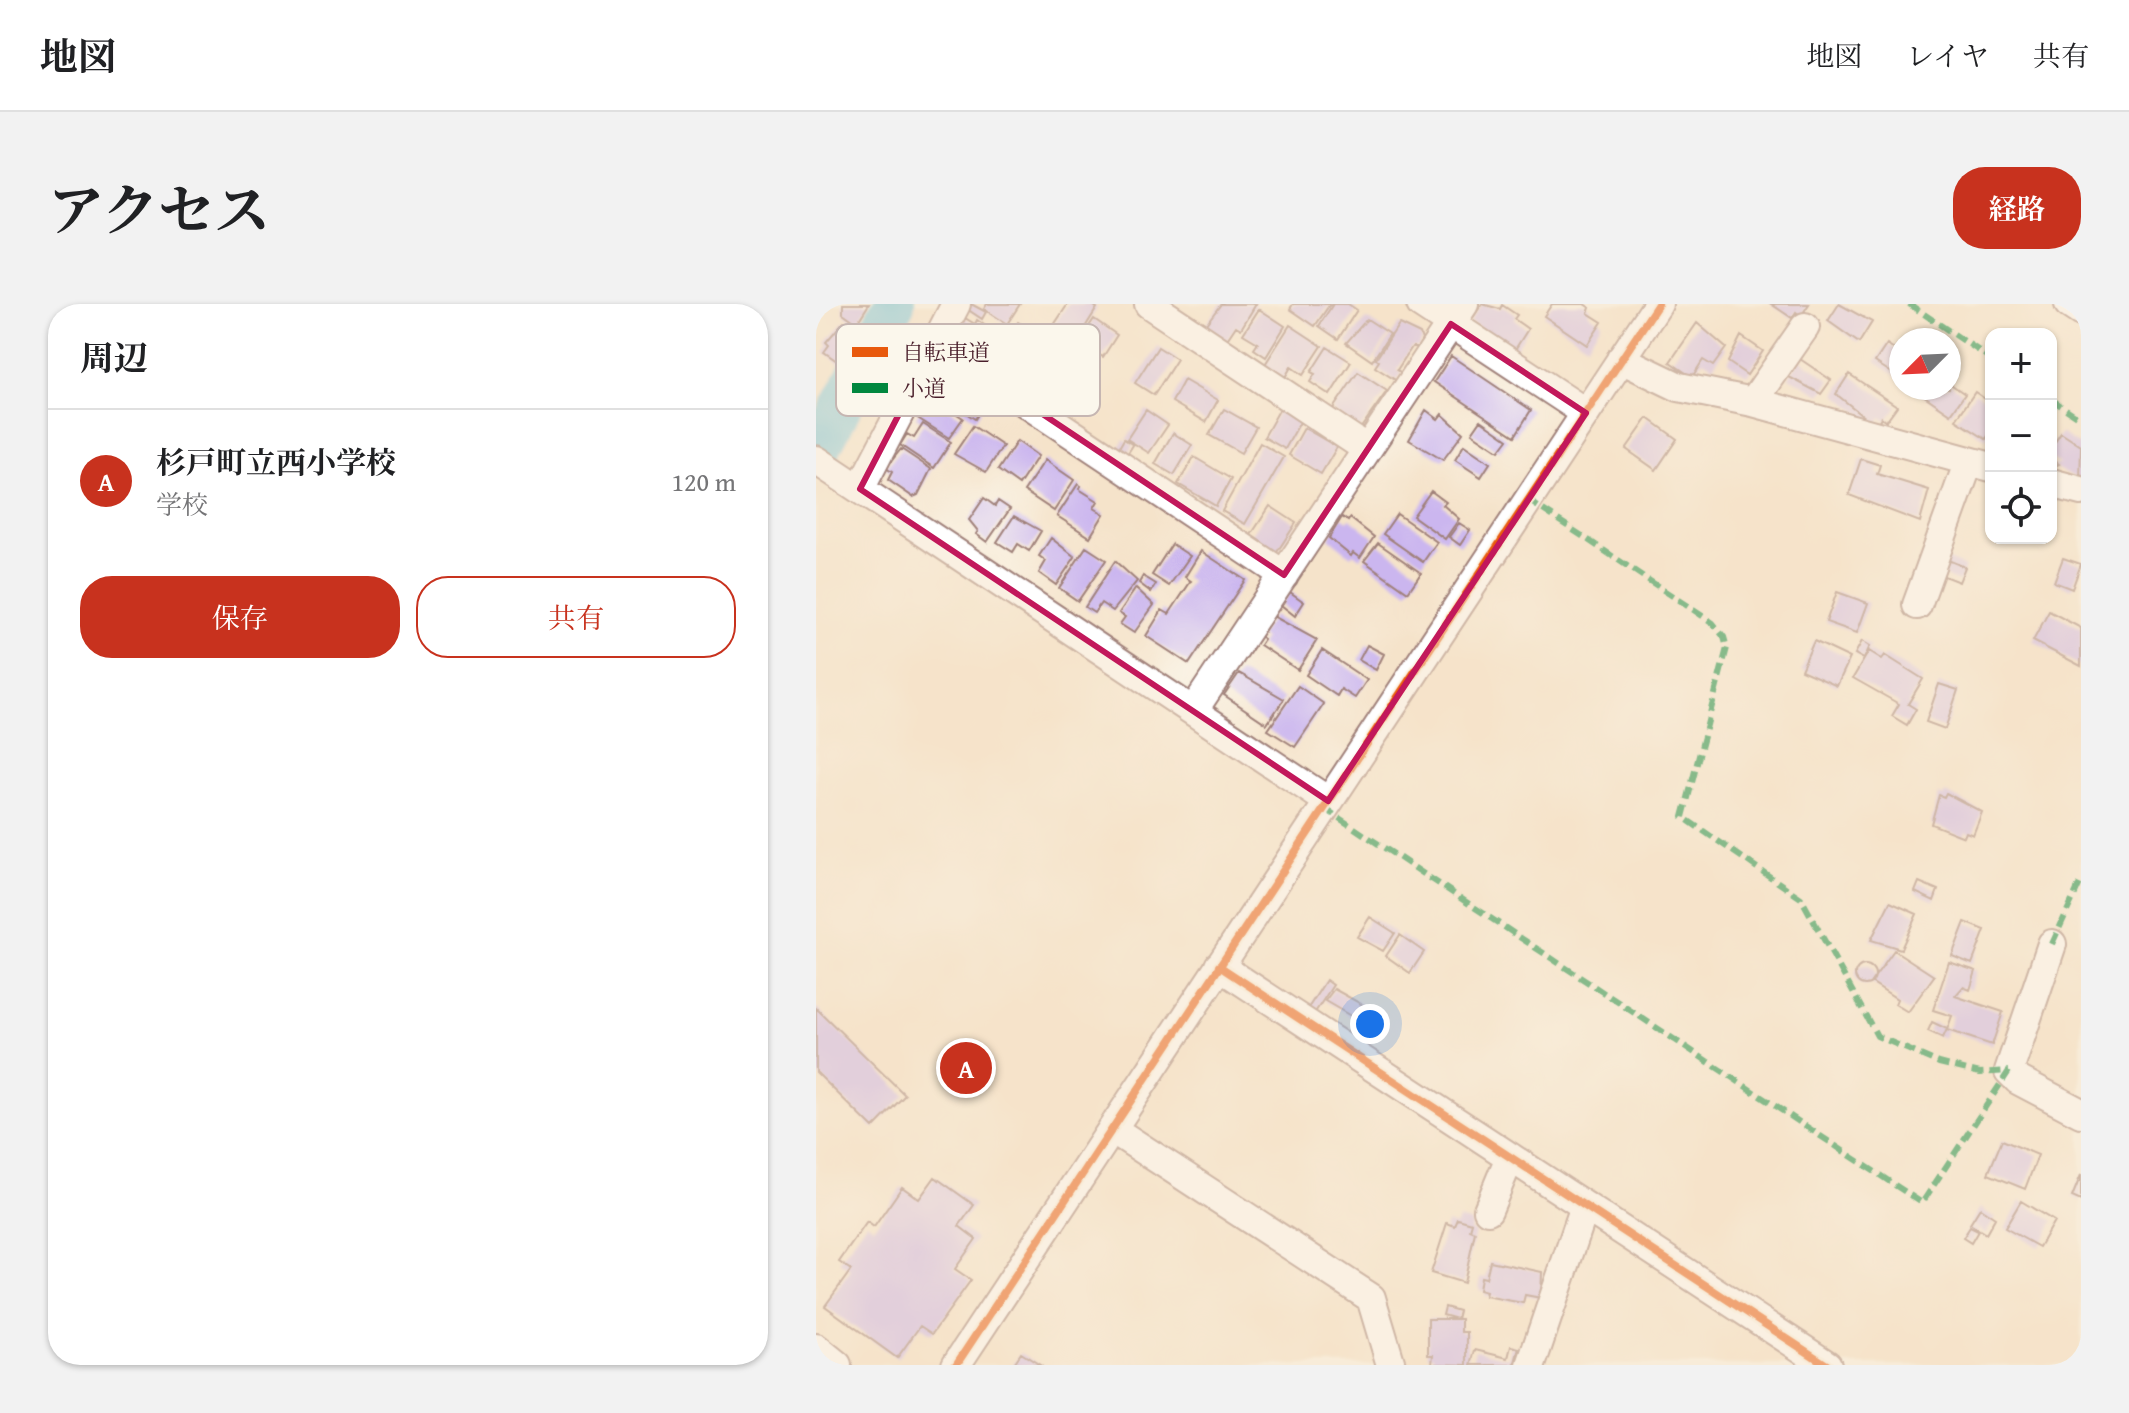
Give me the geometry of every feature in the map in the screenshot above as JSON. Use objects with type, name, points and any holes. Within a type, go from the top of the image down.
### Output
[{"type":"street","points":[[946,324],[956,304]]},
{"type":"street","points":[[1149,304],[1367,449]]},
{"type":"street","points":[[1421,304],[1457,314],[1586,413]]},
{"type":"street","points":[[956,1365],[1658,304]]},
{"type":"street","points":[[2069,304],[2081,312]]},
{"type":"street","points":[[1193,711],[1457,314]]},
{"type":"street","points":[[1753,402],[1805,327]]},
{"type":"street","points":[[1621,359],[1679,387],[1753,402],[1980,464],[1917,605]]},
{"type":"street","points":[[860,489],[898,416]]},
{"type":"street","points":[[1046,416],[1284,575]]},
{"type":"street","points":[[816,460],[1328,801]]},
{"type":"street","points":[[2057,485],[2081,491]]},
{"type":"street","points":[[2052,944],[2009,1071],[2018,1080],[2081,1113]]},
{"type":"street","points":[[1219,966],[1827,1365]]},
{"type":"street","points":[[1112,1129],[1371,1298],[1391,1365]]},
{"type":"street","points":[[1488,1210],[1510,1157]]},
{"type":"street","points":[[1531,1365],[1585,1206]]},
{"type":"street","points":[[816,1348],[837,1365]]},
{"type":"highlighted area","points":[[1451,324],[1586,413],[1328,801],[860,489],[936,343],[1284,575]]},
{"type":"building","points":[[843,304],[869,304],[857,323],[843,313]]},
{"type":"building","points":[[971,304],[986,312],[982,319],[967,309]]},
{"type":"building","points":[[987,304],[1020,304],[1007,324],[984,309]]},
{"type":"building","points":[[1068,304],[1091,304],[1097,308],[1087,324],[1055,324]]},
{"type":"building","points":[[1221,304],[1256,304],[1241,329],[1236,326],[1226,341],[1206,324]]},
{"type":"building","points":[[1293,304],[1330,304],[1315,326],[1290,309]]},
{"type":"building","points":[[1333,304],[1348,304],[1357,310],[1338,339],[1319,326]]},
{"type":"building","points":[[1482,304],[1500,309],[1502,305],[1517,315],[1514,319],[1528,329],[1514,351],[1470,322]]},
{"type":"building","points":[[1552,304],[1584,304],[1590,308],[1588,313],[1602,322],[1587,345],[1544,316]]},
{"type":"building","points":[[1771,304],[1809,304],[1801,316],[1796,312],[1792,318]]},
{"type":"building","points":[[1839,304],[1872,322],[1859,343],[1828,321]]},
{"type":"building","points":[[1259,309],[1285,326],[1266,357],[1254,349],[1258,343],[1243,334]]},
{"type":"building","points":[[965,318],[975,324],[961,324]]},
{"type":"building","points":[[1094,319],[1117,335],[1103,357],[1100,356],[1100,324],[1091,324]]},
{"type":"building","points":[[1367,319],[1390,334],[1372,361],[1346,343]]},
{"type":"building","points":[[1697,323],[1726,348],[1713,366],[1703,360],[1692,377],[1670,362]]},
{"type":"building","points":[[1399,324],[1420,334],[1422,340],[1418,347],[1412,347],[1397,370],[1402,373],[1397,381],[1375,367],[1379,361],[1376,359]]},
{"type":"building","points":[[1290,325],[1322,346],[1303,375],[1291,367],[1284,379],[1264,366]]},
{"type":"building","points":[[836,330],[836,360],[824,352],[829,345],[826,342]]},
{"type":"building","points":[[1741,336],[1763,351],[1747,375],[1728,362]]},
{"type":"building","points":[[1887,344],[1889,345],[1889,371],[1875,362]]},
{"type":"building","points":[[1158,347],[1177,359],[1154,395],[1135,383]]},
{"type":"building","points":[[1327,347],[1351,362],[1330,395],[1310,382],[1315,374],[1311,372]]},
{"type":"building","points":[[1451,356],[1531,410],[1515,436],[1434,382]]},
{"type":"building","points":[[1800,359],[1831,380],[1821,394],[1789,377]]},
{"type":"building","points":[[1358,372],[1387,391],[1360,429],[1332,410]]},
{"type":"building","points":[[1849,374],[1897,406],[1886,421],[1881,417],[1876,426],[1836,394]]},
{"type":"building","points":[[1184,380],[1218,400],[1206,422],[1172,402]]},
{"type":"building","points":[[1975,392],[1985,399],[1985,438],[1956,420]]},
{"type":"building","points":[[1930,400],[1961,400],[1951,414]]},
{"type":"building","points":[[1283,403],[1304,415],[1285,449],[1264,437]]},
{"type":"building","points":[[1224,409],[1256,427],[1241,453],[1209,435]]},
{"type":"building","points":[[1146,410],[1168,425],[1149,453],[1127,439]]},
{"type":"building","points":[[1426,410],[1438,419],[1442,414],[1463,433],[1443,460],[1409,440]]},
{"type":"building","points":[[960,416],[963,418],[949,438],[916,417]]},
{"type":"building","points":[[1648,418],[1677,439],[1656,470],[1626,449]]},
{"type":"building","points":[[1481,420],[1508,439],[1499,451],[1472,433]]},
{"type":"building","points":[[923,424],[951,442],[934,468],[900,445],[907,434],[914,438]]},
{"type":"building","points":[[973,426],[1003,446],[986,472],[954,454]]},
{"type":"building","points":[[1304,428],[1337,447],[1321,474],[1289,455]]},
{"type":"building","points":[[1173,433],[1192,445],[1174,475],[1155,464]]},
{"type":"building","points":[[2061,433],[2081,446],[2080,480],[2057,469],[2057,439]]},
{"type":"building","points":[[1124,439],[1133,445],[1126,456],[1117,451]]},
{"type":"building","points":[[1017,441],[1038,456],[1019,485],[998,470]]},
{"type":"building","points":[[1260,443],[1284,457],[1245,524],[1222,511]]},
{"type":"building","points":[[1464,445],[1490,463],[1481,477],[1455,460]]},
{"type":"building","points":[[901,449],[931,469],[918,495],[913,497],[888,480],[892,472],[886,468]]},
{"type":"building","points":[[1194,457],[1231,479],[1216,506],[1178,484]]},
{"type":"building","points":[[1861,459],[1880,465],[1877,474],[1929,490],[1920,522],[1849,495]]},
{"type":"building","points":[[1045,460],[1074,480],[1054,511],[1024,491]]},
{"type":"building","points":[[1078,484],[1081,486],[1079,489],[1098,501],[1094,508],[1104,514],[1090,537],[1057,516]]},
{"type":"building","points":[[1431,491],[1446,502],[1443,505],[1459,519],[1445,539],[1413,516]]},
{"type":"building","points":[[984,498],[995,506],[998,501],[1010,509],[987,542],[976,534],[978,531],[969,520]]},
{"type":"building","points":[[1270,506],[1296,523],[1275,555],[1249,538]]},
{"type":"building","points":[[1397,514],[1437,542],[1423,562],[1383,534]]},
{"type":"building","points":[[1014,516],[1041,531],[1029,551],[1018,544],[1013,552],[997,542]]},
{"type":"building","points":[[1342,517],[1348,521],[1350,518],[1374,537],[1360,558],[1353,553],[1351,556],[1329,538]]},
{"type":"building","points":[[1459,523],[1470,530],[1460,545],[1449,537]]},
{"type":"building","points":[[1051,538],[1075,557],[1056,585],[1039,573],[1046,561],[1039,556]]},
{"type":"building","points":[[1378,543],[1421,573],[1408,592],[1364,561]]},
{"type":"building","points":[[1172,544],[1190,556],[1169,586],[1152,575]]},
{"type":"building","points":[[1086,547],[1106,560],[1078,601],[1059,588]]},
{"type":"building","points":[[1201,551],[1245,580],[1189,664],[1146,636],[1162,610],[1169,614],[1191,581],[1185,577]]},
{"type":"building","points":[[1943,558],[1965,567],[1959,582],[1936,573]]},
{"type":"building","points":[[2063,558],[2081,564],[2072,589],[2054,582]]},
{"type":"building","points":[[1115,561],[1137,581],[1113,611],[1101,603],[1094,613],[1085,607]]},
{"type":"building","points":[[1143,576],[1156,584],[1151,592],[1139,583]]},
{"type":"building","points":[[1136,588],[1154,605],[1134,633],[1120,624],[1125,617],[1119,613]]},
{"type":"building","points":[[1290,592],[1304,602],[1295,616],[1281,605]]},
{"type":"building","points":[[1837,592],[1868,603],[1857,633],[1826,622]]},
{"type":"building","points":[[2049,611],[2081,628],[2081,666],[2033,641]]},
{"type":"building","points":[[1273,616],[1317,640],[1298,670],[1260,645],[1264,639],[1260,636]]},
{"type":"building","points":[[1814,641],[1850,658],[1837,686],[1801,670]]},
{"type":"building","points":[[1862,641],[1870,646],[1864,659],[1855,654]]},
{"type":"building","points":[[1367,645],[1384,654],[1376,670],[1359,660]]},
{"type":"building","points":[[1322,650],[1367,680],[1355,698],[1341,689],[1337,696],[1306,675]]},
{"type":"building","points":[[1869,651],[1882,659],[1885,655],[1923,679],[1908,704],[1916,709],[1907,725],[1892,716],[1899,704],[1853,678]]},
{"type":"building","points":[[1239,673],[1284,699],[1267,724],[1224,695]]},
{"type":"building","points":[[1939,684],[1958,690],[1945,729],[1926,722]]},
{"type":"building","points":[[1298,686],[1324,704],[1295,747],[1268,730]]},
{"type":"building","points":[[1946,793],[1982,812],[1973,835],[1966,832],[1964,837],[1931,824],[1939,795],[1944,797]]},
{"type":"building","points":[[1919,882],[1938,890],[1934,901],[1915,892]]},
{"type":"building","points":[[1890,902],[1917,914],[1901,949],[1871,940]]},
{"type":"building","points":[[1370,917],[1395,933],[1383,951],[1357,937]]},
{"type":"building","points":[[1965,922],[1985,930],[1972,964],[1952,956]]},
{"type":"building","points":[[1400,935],[1424,952],[1410,973],[1386,956]]},
{"type":"building","points":[[1894,950],[1934,976],[1908,1012],[1895,1004],[1897,999],[1871,982]]},
{"type":"building","points":[[1949,962],[1976,971],[1970,990],[1963,987],[1955,996],[2003,1012],[1992,1045],[1947,1030],[1952,1016],[1933,1010]]},
{"type":"building","points":[[1865,965],[1872,968],[1875,975],[1872,982],[1865,985],[1858,982],[1855,975],[1858,968]]},
{"type":"building","points":[[1326,980],[1333,985],[1314,1014],[1307,1010]]},
{"type":"building","points":[[1334,989],[1372,1010],[1363,1023],[1325,1001]]},
{"type":"building","points":[[816,1008],[905,1095],[873,1128],[816,1072]]},
{"type":"building","points":[[1932,1022],[1947,1029],[1943,1038],[1928,1031]]},
{"type":"building","points":[[2002,1140],[2038,1155],[2025,1189],[1988,1174]]},
{"type":"building","points":[[2081,1175],[2081,1201],[2072,1197]]},
{"type":"building","points":[[935,1177],[974,1205],[959,1226],[976,1239],[955,1269],[971,1280],[932,1334],[920,1326],[897,1358],[825,1306],[851,1270],[839,1262],[867,1222],[874,1227],[902,1187],[919,1199]]},
{"type":"building","points":[[2021,1201],[2054,1221],[2039,1247],[2005,1228]]},
{"type":"building","points":[[1980,1208],[1995,1218],[1986,1234],[1970,1224]]},
{"type":"building","points":[[1458,1219],[1472,1223],[1470,1230],[1475,1232],[1464,1283],[1431,1273],[1447,1223],[1455,1226]]},
{"type":"building","points":[[1970,1227],[1978,1231],[1971,1243],[1963,1238]]},
{"type":"building","points":[[1490,1261],[1542,1272],[1541,1298],[1525,1295],[1523,1303],[1485,1296],[1486,1292],[1479,1290],[1481,1277],[1486,1278]]},
{"type":"building","points":[[1445,1307],[1459,1311],[1457,1319],[1443,1315]]},
{"type":"building","points":[[1428,1319],[1461,1319],[1461,1332],[1467,1332],[1467,1365],[1432,1364],[1433,1355],[1428,1355]]},
{"type":"building","points":[[1511,1346],[1519,1348],[1515,1362],[1524,1365],[1471,1365],[1475,1350],[1508,1358]]},
{"type":"building","points":[[1021,1353],[1040,1365],[1013,1365]]},
{"type":"waterway","points":[[884,324],[894,304]]},
{"type":"waterway","points":[[816,455],[836,416]]},
{"type":"marked path","points":[[1909,304],[1985,355]]},
{"type":"marked path","points":[[2052,400],[2081,419]]},
{"type":"marked path","points":[[1528,500],[1713,623],[1724,637],[1727,648],[1683,817],[1801,898],[1877,1036],[1939,1063],[1980,1073],[2009,1071]]},
{"type":"marked path","points":[[1324,808],[1922,1203],[2009,1071]]},
{"type":"marked path","points":[[2052,944],[2081,881]]},
{"type":"cycle path","points":[[956,1365],[1658,304]]},
{"type":"cycle path","points":[[1219,966],[1827,1365]]},
{"type":"place","name":"杉戸町立西小学校","points":[[966,1068]]}]
